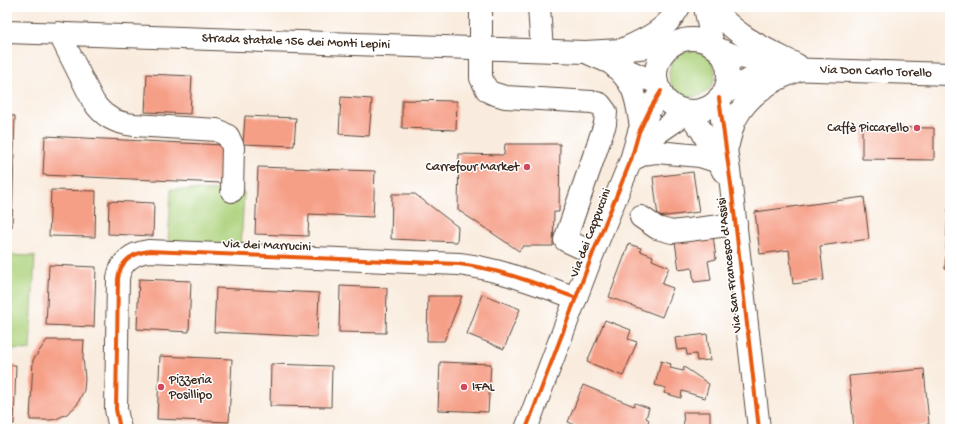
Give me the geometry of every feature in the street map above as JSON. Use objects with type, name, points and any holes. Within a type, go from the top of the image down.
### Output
[{"type":"street","points":[[481,7],[481,78],[487,90],[492,94],[505,97],[592,102],[600,104],[606,112],[605,124],[565,240],[593,253]]},
{"type":"street","points":[[539,7],[542,50]]},
{"type":"street","points":[[641,127],[637,103],[631,85],[620,70],[616,57],[658,32],[671,19],[679,7]]},
{"type":"street","points":[[659,87],[657,72],[660,59],[674,44],[682,30],[687,7]]},
{"type":"street","points":[[688,112],[706,108],[720,97],[726,87],[728,73],[725,60],[714,47],[705,7]]},
{"type":"street","points":[[713,7],[727,24],[746,38],[803,69]]},
{"type":"street","name":"Strada statale 156 dei Monti Lepini","points":[[7,32],[542,50],[585,52],[616,57],[687,40],[707,42],[714,47]]},
{"type":"street","points":[[59,33],[97,108],[110,119],[134,126],[217,130],[228,136],[233,147],[232,191]]},
{"type":"street","name":"Via Don Carlo Torello","points":[[714,47],[735,56],[803,69]]},
{"type":"street","name":"Strada statale 156 dei Monti Lepini","points":[[616,57],[659,87],[667,100],[688,112]]},
{"type":"street","name":"Via Don Carlo Torello","points":[[720,97],[747,80],[784,69],[950,74]]},
{"type":"street","name":"Via San Francesco d'Assisi","points":[[722,158],[735,120],[746,104],[774,81],[803,69]]},
{"type":"street","name":"Via dei Cappuccini","points":[[526,429],[593,253],[631,160],[641,127],[659,87]]},
{"type":"street","name":"Via San Francesco d'Assisi","points":[[720,97],[722,158],[731,185],[759,429]]},
{"type":"street","name":"Via San Francesco d'Assisi","points":[[688,112],[722,158]]},
{"type":"street","name":"Via dei Cappuccini","points":[[631,160],[653,136],[688,112]]},
{"type":"street","points":[[631,160],[644,154],[658,152],[722,158]]},
{"type":"street","points":[[641,216],[657,228],[672,232],[736,224]]},
{"type":"street","name":"Via dei Marrucini","points":[[120,429],[116,409],[118,279],[119,272],[124,262],[138,253],[149,251],[459,264],[483,267],[511,274],[576,298]]},
{"type":"green space","points":[[692,51],[705,55],[711,61],[715,74],[711,87],[705,93],[692,97],[679,93],[673,87],[669,74],[673,61],[679,55]]},
{"type":"green space","points":[[171,189],[244,192],[241,248],[168,244]]},
{"type":"green space","points":[[7,255],[35,256],[30,350],[7,349]]},
{"type":"building","points":[[921,7],[921,9],[881,8]]},
{"type":"building","points":[[147,74],[192,76],[190,114],[145,112]]},
{"type":"building","points":[[341,97],[372,99],[369,136],[339,134]]},
{"type":"building","points":[[402,100],[457,101],[456,130],[402,128]]},
{"type":"building","points":[[7,115],[15,116],[12,227],[7,227]]},
{"type":"building","points":[[245,116],[296,118],[294,146],[243,144]]},
{"type":"building","points":[[862,127],[934,128],[934,160],[862,159]]},
{"type":"building","points":[[45,136],[223,145],[221,183],[43,175]]},
{"type":"building","points":[[505,144],[560,144],[559,212],[554,212],[553,246],[523,246],[519,251],[458,210],[459,154],[504,155]]},
{"type":"building","points":[[258,167],[375,171],[373,217],[309,214],[308,236],[255,234]]},
{"type":"building","points":[[693,172],[699,212],[658,217],[653,177]]},
{"type":"building","points":[[51,190],[96,191],[95,237],[49,236]]},
{"type":"building","points":[[392,194],[415,194],[458,227],[457,242],[391,239]]},
{"type":"building","points":[[864,197],[869,239],[820,246],[824,280],[793,284],[789,250],[760,254],[755,212]]},
{"type":"building","points":[[109,201],[154,203],[153,236],[108,234]]},
{"type":"building","points":[[948,209],[950,209],[950,269],[945,269]]},
{"type":"building","points":[[713,235],[716,259],[708,261],[711,280],[694,282],[692,268],[679,270],[675,241]]},
{"type":"building","points":[[629,244],[641,248],[640,251],[653,256],[652,260],[669,267],[662,284],[673,288],[662,317],[609,297]]},
{"type":"building","points":[[49,265],[96,267],[94,327],[46,325]]},
{"type":"building","points":[[139,279],[191,281],[189,332],[137,329]]},
{"type":"building","points":[[340,286],[387,288],[386,333],[339,332]]},
{"type":"building","points":[[216,288],[319,293],[317,337],[214,332]]},
{"type":"building","points":[[482,294],[520,309],[504,349],[467,334]]},
{"type":"building","points":[[428,296],[462,296],[444,341],[427,341]]},
{"type":"building","points":[[605,320],[631,330],[628,339],[637,342],[623,376],[587,362]]},
{"type":"building","points":[[707,334],[710,360],[697,361],[696,354],[687,355],[686,349],[677,350],[675,338]]},
{"type":"building","points":[[47,340],[84,340],[84,390],[77,405],[67,414],[50,420],[30,420],[33,360]]},
{"type":"building","points":[[160,356],[232,359],[229,422],[157,419]]},
{"type":"building","points":[[661,361],[671,364],[670,368],[683,371],[684,367],[709,384],[705,398],[682,391],[681,398],[664,393],[666,388],[655,385]]},
{"type":"building","name":"IFAL","points":[[440,362],[491,364],[488,412],[438,410]]},
{"type":"building","points":[[271,364],[332,366],[331,407],[270,406]]},
{"type":"building","points":[[7,365],[16,365],[14,424],[7,424]]},
{"type":"building","points":[[924,369],[929,424],[878,429],[854,429],[849,376]]},
{"type":"building","points":[[583,385],[634,406],[635,403],[649,408],[646,418],[649,420],[645,429],[585,429],[568,422]]},
{"type":"building","points":[[683,412],[710,412],[710,429],[684,429]]},
{"type":"cycle path","points":[[526,429],[593,253],[631,160],[639,132],[661,91]]},
{"type":"cycle path","points":[[719,98],[731,185],[759,429]]},
{"type":"cycle path","points":[[120,429],[116,409],[118,279],[121,267],[124,263],[133,256],[143,252],[149,251],[459,264],[504,273],[576,298]]},
{"type":"place","name":"Caffè Piccarello","points":[[917,128]]},
{"type":"place","name":"Carrefour Market","points":[[527,167]]},
{"type":"place","name":"Pizzeria Posillipo","points":[[161,387]]},
{"type":"place","name":"IFAL","points":[[464,387]]}]
